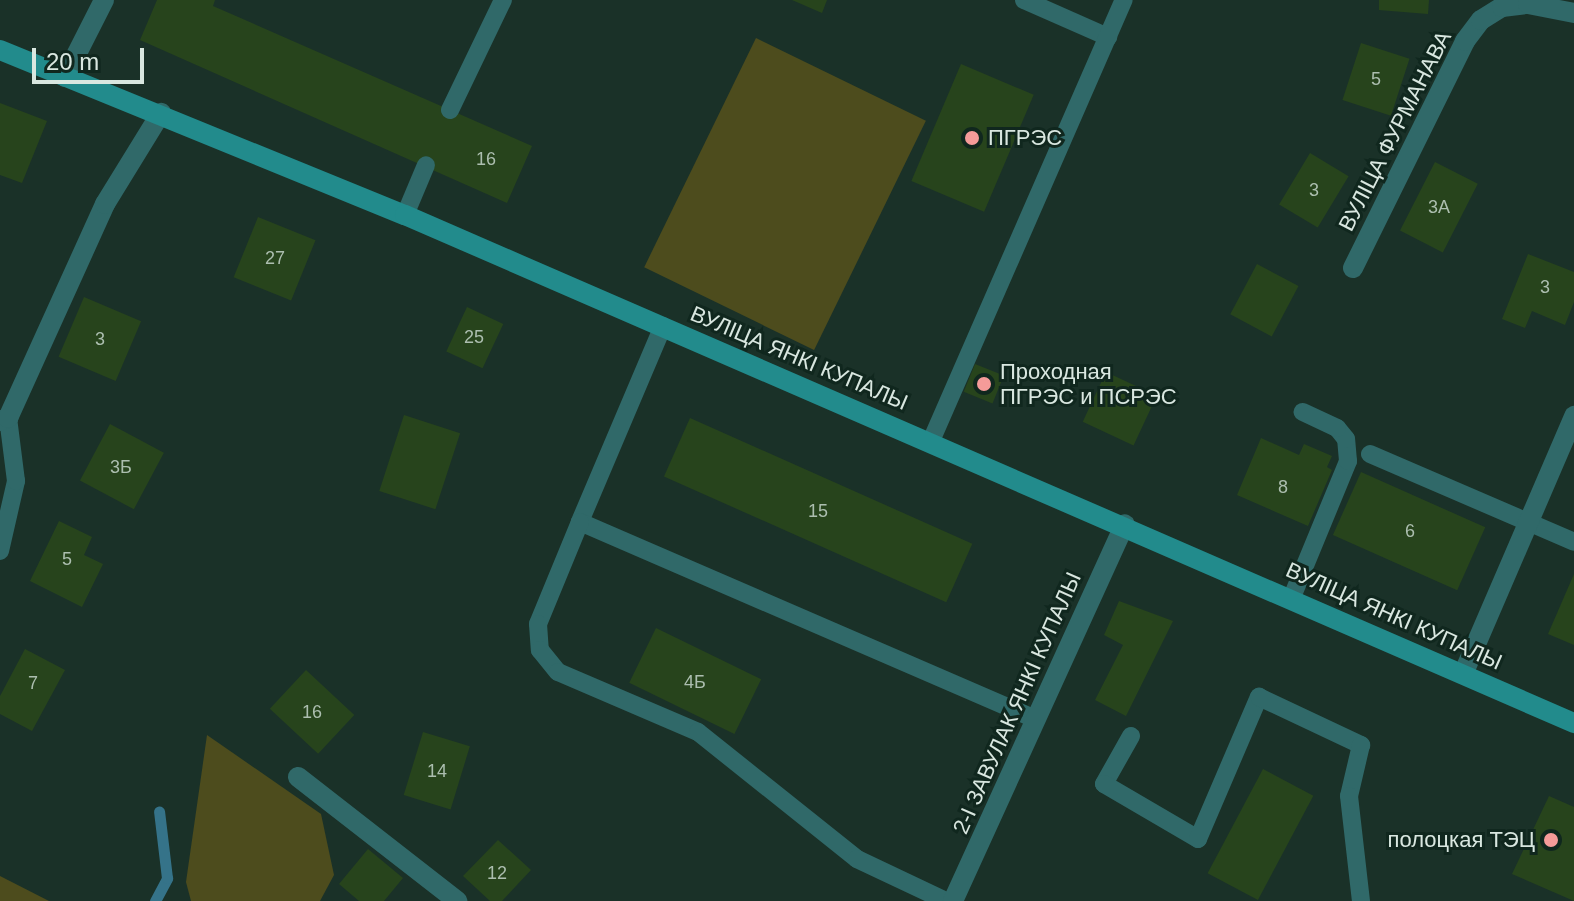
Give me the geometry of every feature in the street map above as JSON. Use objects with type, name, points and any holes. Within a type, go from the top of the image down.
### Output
[{"type":"street","points":[[65,77],[104,0]]},
{"type":"street","name":"ВУЛІЦА ФУРМАНАВА","points":[[1353,268],[1465,41],[1481,20],[1502,7],[1528,4],[1574,13]]},
{"type":"street","name":"ВУЛІЦА ЯНКІ КУПАЛЫ","points":[[0,50],[161,113],[405,215],[1125,524],[1574,723]]},
{"type":"street","points":[[4,420],[105,204],[161,113]]},
{"type":"street","points":[[1464,672],[1574,416]]},
{"type":"street","name":"2-І ЗАВУЛАК ЯНКІ КУПАЛЫ","points":[[953,901],[1125,524]]},
{"type":"street","points":[[298,777],[457,901]]},
{"type":"lane","points":[[450,110],[503,0]]},
{"type":"lane","points":[[1024,0],[1108,37]]},
{"type":"lane","points":[[931,441],[1124,0]]},
{"type":"lane","points":[[405,215],[426,165]]},
{"type":"lane","points":[[663,326],[538,624],[540,650],[558,672],[698,732],[857,859],[946,901]]},
{"type":"lane","points":[[1292,597],[1348,461],[1346,439],[1337,428],[1302,412]]},
{"type":"lane","points":[[0,551],[16,481],[4,420]]},
{"type":"lane","points":[[1370,454],[1574,542]]},
{"type":"lane","points":[[580,522],[1036,719]]},
{"type":"lane","points":[[1131,736],[1104,784],[1198,839],[1259,697],[1361,745],[1349,796],[1361,901]]},
{"type":"shaded area","points":[[756,38],[926,121],[814,350],[644,267]]},
{"type":"shaded area","points":[[207,735],[321,814],[334,875],[320,901],[191,901],[186,882]]},
{"type":"shaded area","points":[[0,876],[49,901],[0,901]]},
{"type":"building","points":[[157,0],[215,0],[213,6],[532,146],[507,203],[140,40]]},
{"type":"building","points":[[792,0],[827,0],[822,13]]},
{"type":"building","points":[[1379,0],[1429,0],[1428,14],[1379,10]]},
{"type":"building","points":[[1361,43],[1410,59],[1391,116],[1342,100]]},
{"type":"building","name":"ПГРЭС","points":[[961,64],[1034,95],[984,212],[911,181]]},
{"type":"building","points":[[0,103],[47,121],[22,183],[0,175]]},
{"type":"building","points":[[1310,153],[1349,176],[1318,228],[1279,204]]},
{"type":"building","points":[[1435,162],[1478,184],[1443,252],[1400,231]]},
{"type":"building","points":[[258,217],[315,240],[291,300],[234,277]]},
{"type":"building","points":[[1528,254],[1574,272],[1574,302],[1565,325],[1532,311],[1525,328],[1502,319]]},
{"type":"building","points":[[1257,264],[1298,286],[1272,336],[1230,314]]},
{"type":"building","points":[[84,297],[141,321],[116,381],[59,357]]},
{"type":"building","points":[[467,307],[503,324],[483,368],[446,351]]},
{"type":"building","name":"Проходная ПГРЭС и ПСРЭС","points":[[975,364],[1004,376],[993,403],[964,392]]},
{"type":"building","points":[[1106,372],[1157,396],[1134,446],[1083,422]]},
{"type":"building","points":[[404,415],[460,433],[435,509],[379,491]]},
{"type":"building","points":[[690,418],[972,544],[946,602],[664,476]]},
{"type":"building","points":[[110,424],[164,453],[134,509],[80,481]]},
{"type":"building","points":[[1261,438],[1299,455],[1304,444],[1332,456],[1327,467],[1332,470],[1308,526],[1237,495]]},
{"type":"building","points":[[1361,472],[1485,527],[1457,590],[1333,535]]},
{"type":"building","points":[[59,521],[92,537],[84,555],[103,564],[82,607],[30,581]]},
{"type":"building","points":[[1574,574],[1574,645],[1548,634]]},
{"type":"building","points":[[1119,601],[1173,621],[1126,716],[1095,700],[1123,645],[1104,635]]},
{"type":"building","points":[[656,628],[761,679],[734,734],[629,683]]},
{"type":"building","points":[[25,649],[65,670],[32,731],[0,714],[0,696]]},
{"type":"building","points":[[306,670],[354,715],[318,754],[270,709]]},
{"type":"building","points":[[423,732],[470,746],[451,809],[404,795]]},
{"type":"building","points":[[1263,769],[1313,796],[1258,900],[1208,873]]},
{"type":"building","name":"полоцкая ТЭЦ","points":[[1549,796],[1574,807],[1574,901],[1512,874]]},
{"type":"building","points":[[498,840],[531,870],[502,901],[490,901],[463,876]]},
{"type":"building","points":[[368,849],[403,878],[384,901],[359,901],[339,884]]},
{"type":"waterway","points":[[155,901],[167,878],[159,811]]},
{"type":"place","name":"ПГРЭС","points":[[972,138]]},
{"type":"place","name":"Проходная ПГРЭС и ПСРЭС","points":[[984,384]]},
{"type":"place","name":"полоцкая ТЭЦ","points":[[1551,840]]}]
